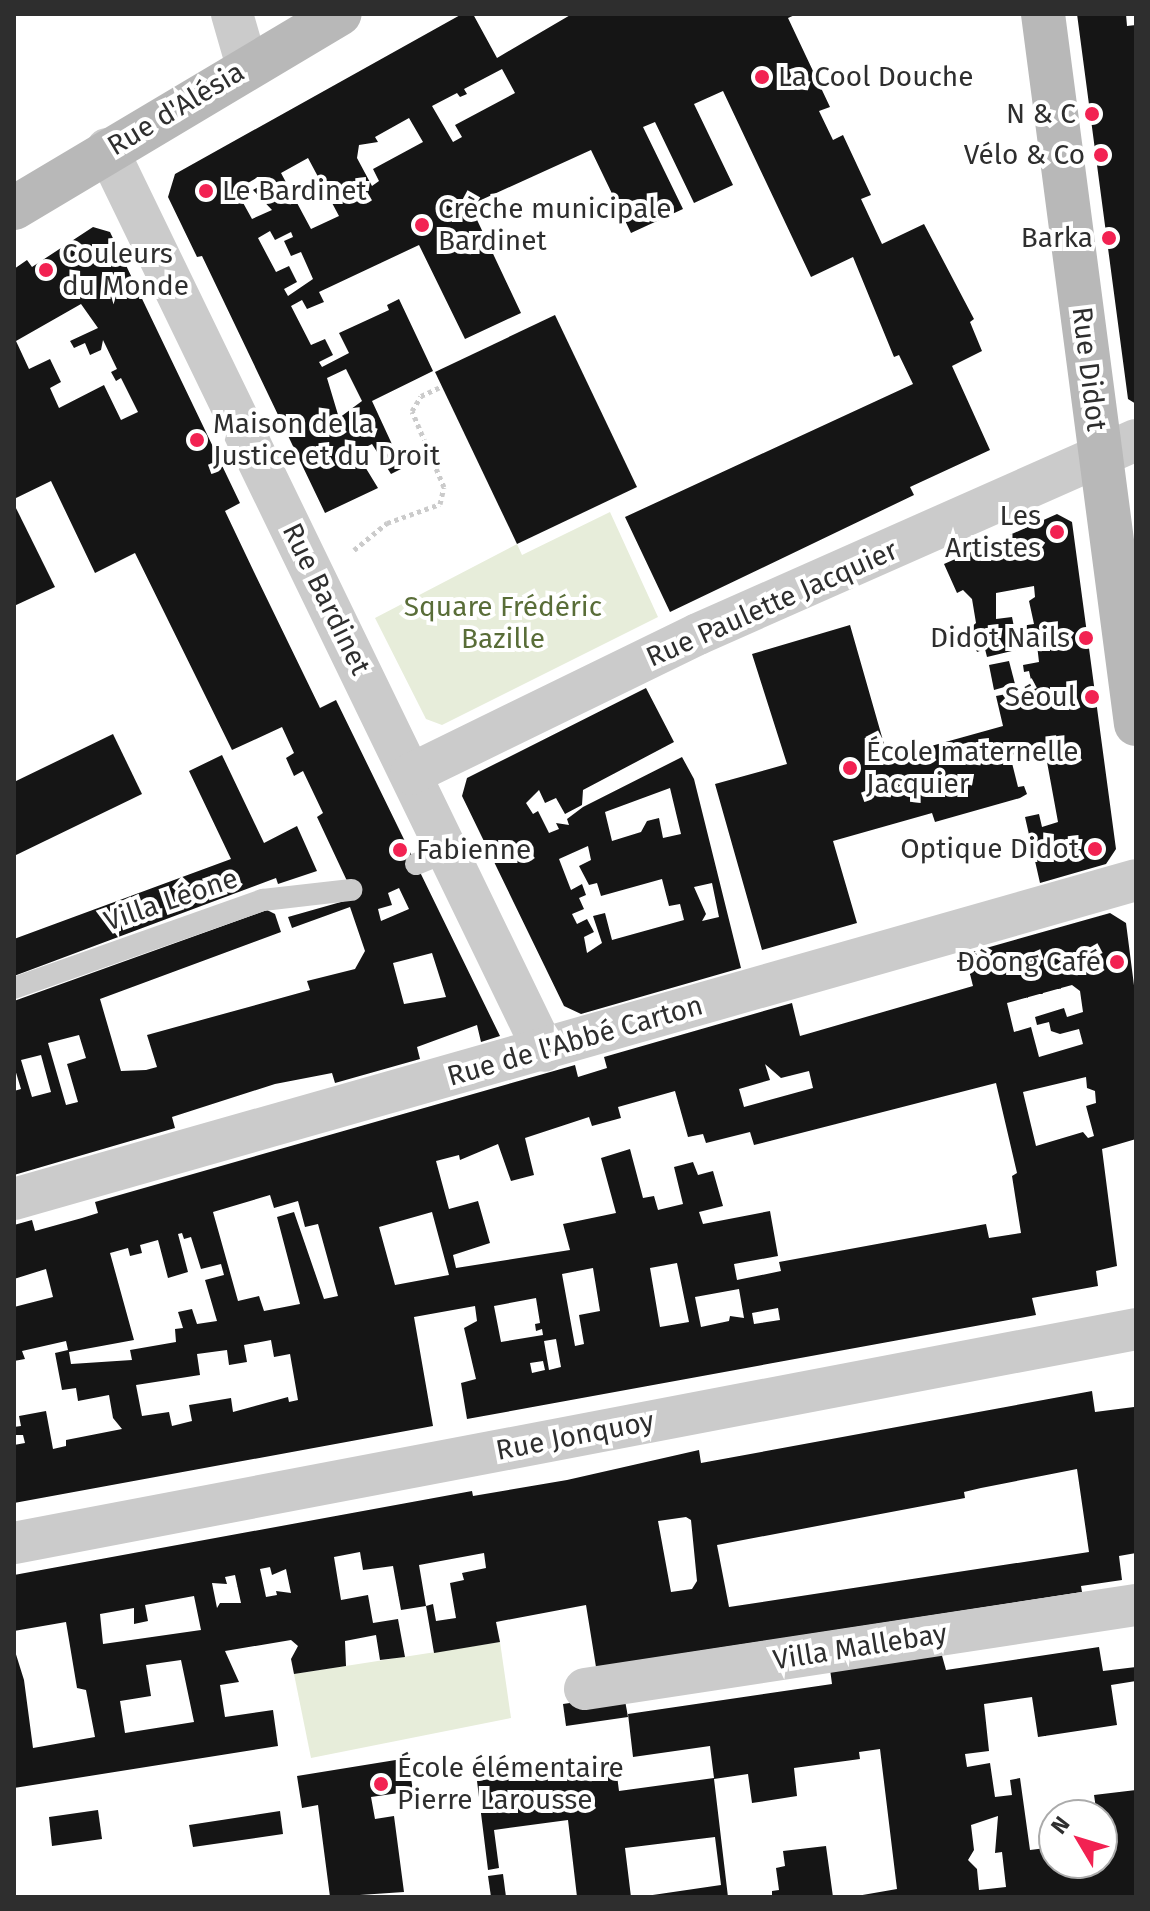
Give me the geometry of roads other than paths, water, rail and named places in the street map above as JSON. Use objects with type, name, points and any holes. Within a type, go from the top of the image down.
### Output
[{"type":"street","points":[[232,14],[247,66]]},
{"type":"street","name":"Rue d'Alésia","points":[[14,208],[107,149],[340,14]]},
{"type":"street","name":"Rue Didot","points":[[1043,14],[1118,448],[1136,724]]},
{"type":"street","name":"Rue Bardinet","points":[[107,149],[411,774],[432,858],[544,1051]]},
{"type":"street","name":"Rue Paulette Jacquier","points":[[411,774],[698,634],[1118,448]]},
{"type":"street","name":"Rue de l'Abbé Carton","points":[[14,1199],[544,1051],[1136,880]]},
{"type":"street","name":"Rue Jonquoy","points":[[14,1543],[1136,1329]]},
{"type":"street","name":"Villa Mallebay","points":[[585,1689],[1136,1605]]},
{"type":"lane","name":"Villa Léone","points":[[14,988],[263,900],[351,890]]},
{"type":"place","name":"La Cool Douche","points":[[762,77]]},
{"type":"place","name":"N & C","points":[[1092,114]]},
{"type":"place","name":"Vélo & Co","points":[[1101,155]]},
{"type":"place","name":"Le Bardinet","points":[[206,191]]},
{"type":"place","name":"Crèche municipale Bardinet","points":[[422,225]]},
{"type":"place","name":"Barka","points":[[1109,238]]},
{"type":"place","name":"Couleurs du Monde","points":[[46,270]]},
{"type":"place","name":"Maison de la Justice et du Droit","points":[[197,440]]},
{"type":"place","name":"Les Artistes","points":[[1057,532]]},
{"type":"place","name":"Didot Nails","points":[[1086,638]]},
{"type":"place","name":"Séoul","points":[[1092,697]]},
{"type":"place","name":"École maternelle Jacquier","points":[[850,768]]},
{"type":"place","name":"Optique Didot","points":[[1095,849]]},
{"type":"place","name":"Fabienne","points":[[400,850]]},
{"type":"place","name":"Đòong Café","points":[[1117,962]]},
{"type":"place","name":"École élémentaire Pierre Larousse","points":[[381,1784]]},
{"type":"park label","name":"Square Frédéric Bazille","points":[[503,623]]}]
